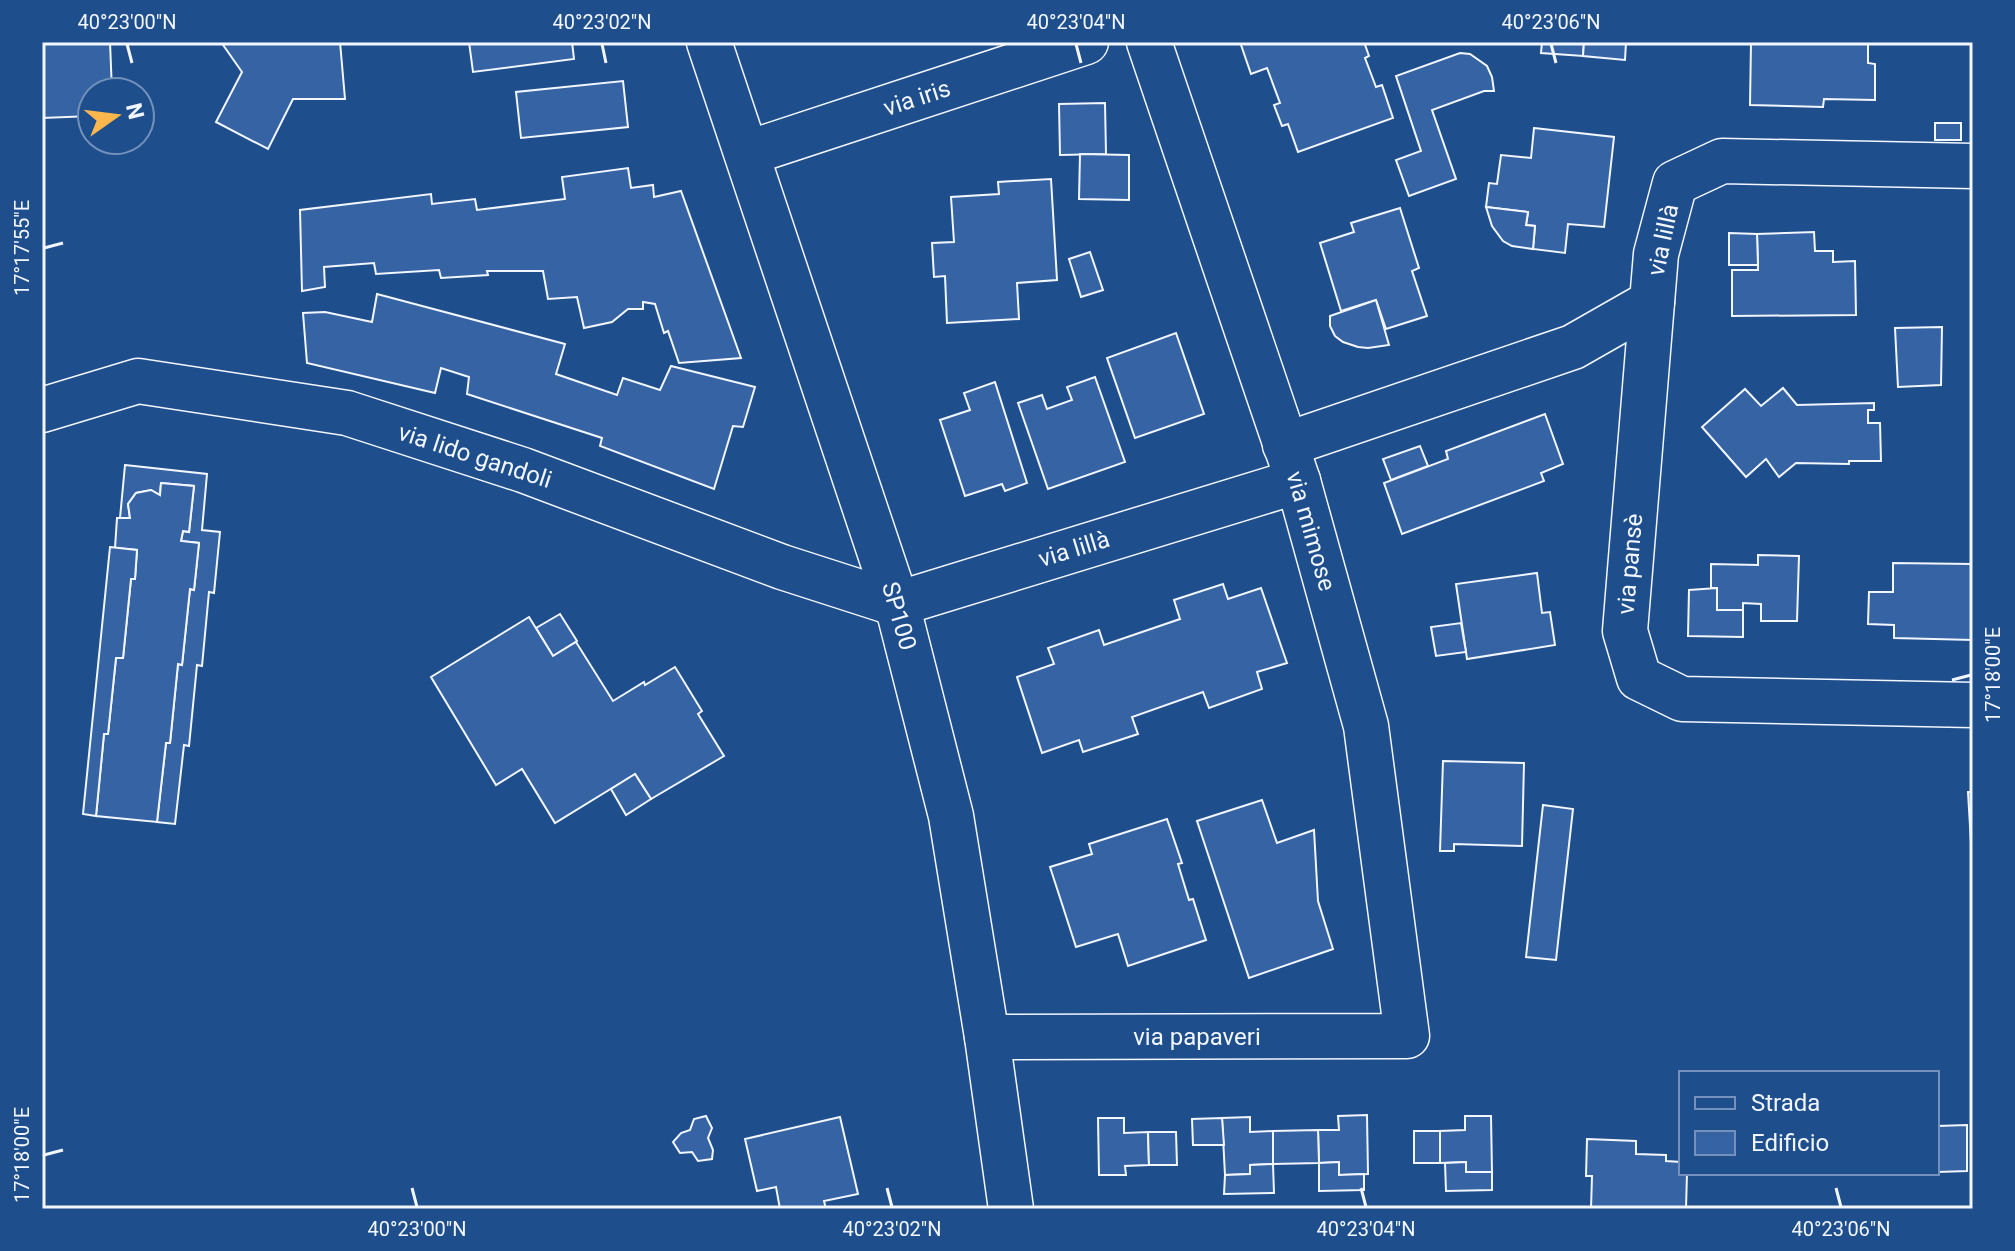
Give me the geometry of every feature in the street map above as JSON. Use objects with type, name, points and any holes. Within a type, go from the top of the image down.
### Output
[{"type":"street","name":"SP100","points":[[709,42],[897,604],[951,816],[1011,1209]]},
{"type":"street","name":"via iris","points":[[748,153],[1086,42]]},
{"type":"street","name":"via mimose","points":[[1149,42],[1292,463],[1366,726],[1407,1036]]},
{"type":"street","name":"via lillà","points":[[897,604],[1292,463],[1573,347],[1652,302],[1656,254],[1675,183],[1722,161],[1973,166]]},
{"type":"street","name":"via pansè","points":[[1652,302],[1625,631],[1639,678],[1682,699],[1973,705]]},
{"type":"street","name":"via lido gandoli","points":[[42,410],[138,381],[347,413],[523,470],[782,567],[897,604]]},
{"type":"street","name":"via papaveri","points":[[987,1037],[1407,1036]]},
{"type":"building","points":[[42,42],[110,42],[111,76],[76,76],[76,117],[42,118]]},
{"type":"building","points":[[221,42],[340,42],[345,99],[293,99],[268,149],[216,122],[242,72]]},
{"type":"building","points":[[469,42],[572,42],[574,59],[473,72]]},
{"type":"building","points":[[1240,42],[1364,42],[1369,56],[1365,58],[1376,87],[1382,85],[1393,118],[1298,152],[1288,124],[1282,126],[1274,105],[1280,103],[1267,68],[1251,74]]},
{"type":"building","points":[[1542,42],[1584,42],[1583,56],[1541,53]]},
{"type":"building","points":[[1584,42],[1626,42],[1625,60],[1583,56]]},
{"type":"building","points":[[1751,42],[1868,42],[1868,63],[1875,64],[1875,100],[1824,99],[1823,107],[1750,105]]},
{"type":"building","points":[[1460,53],[1470,54],[1487,66],[1494,91],[1484,91],[1432,110],[1456,179],[1409,196],[1396,160],[1421,151],[1396,76]]},
{"type":"building","points":[[623,81],[628,127],[521,138],[516,92]]},
{"type":"building","points":[[1105,103],[1106,154],[1060,155],[1059,104]]},
{"type":"building","points":[[1935,123],[1961,123],[1961,140],[1935,140]]},
{"type":"building","points":[[1534,128],[1614,137],[1604,227],[1568,224],[1565,253],[1533,249],[1535,226],[1526,225],[1528,212],[1486,207],[1489,183],[1497,184],[1501,155],[1531,158]]},
{"type":"building","points":[[1080,154],[1129,155],[1129,200],[1079,199]]},
{"type":"building","points":[[628,168],[631,188],[653,185],[654,197],[681,191],[741,358],[679,363],[668,331],[664,333],[655,304],[643,302],[643,309],[628,309],[612,322],[584,328],[577,297],[548,299],[543,271],[487,271],[488,275],[441,278],[439,270],[376,274],[374,263],[324,267],[325,287],[302,291],[300,210],[431,194],[432,204],[475,199],[477,210],[565,199],[562,177]]},
{"type":"building","points":[[1051,179],[1057,280],[1017,283],[1019,319],[947,323],[945,276],[934,277],[932,243],[954,242],[951,197],[999,194],[998,182]]},
{"type":"building","points":[[1486,207],[1528,212],[1526,225],[1535,226],[1533,249],[1512,246],[1503,241],[1492,226]]},
{"type":"building","points":[[1400,208],[1419,268],[1412,271],[1427,316],[1386,329],[1376,300],[1341,311],[1320,243],[1354,232],[1351,223]]},
{"type":"building","points":[[1814,232],[1815,251],[1833,251],[1833,262],[1855,261],[1856,315],[1732,316],[1732,270],[1758,270],[1757,234]]},
{"type":"building","points":[[1729,233],[1757,234],[1758,265],[1729,265]]},
{"type":"building","points":[[1090,252],[1103,290],[1081,297],[1069,259]]},
{"type":"building","points":[[377,294],[565,344],[556,374],[617,395],[623,378],[660,390],[671,366],[755,387],[743,427],[733,426],[714,489],[600,446],[602,438],[467,394],[469,377],[441,368],[435,393],[307,363],[303,313],[325,312],[372,322]]},
{"type":"building","points":[[1376,300],[1389,345],[1358,347],[1335,336],[1330,326],[1330,316]]},
{"type":"building","points":[[1942,327],[1941,385],[1898,387],[1895,328]]},
{"type":"building","points":[[1176,333],[1204,414],[1135,438],[1107,358]]},
{"type":"building","points":[[1095,377],[1125,462],[1048,489],[1018,403],[1042,395],[1047,409],[1072,400],[1067,387]]},
{"type":"building","points":[[995,382],[1027,483],[1005,491],[1002,484],[965,496],[940,420],[970,410],[964,393]]},
{"type":"building","points":[[1783,388],[1797,405],[1874,403],[1874,410],[1868,410],[1868,423],[1880,423],[1881,461],[1796,463],[1779,477],[1766,459],[1746,477],[1702,427],[1745,389],[1761,406]]},
{"type":"building","points":[[1545,414],[1563,464],[1541,473],[1544,481],[1402,534],[1384,483],[1448,459],[1446,451]]},
{"type":"building","points":[[1420,446],[1428,466],[1391,480],[1383,459]]},
{"type":"building","points":[[125,465],[207,474],[202,530],[220,532],[214,593],[209,592],[202,666],[197,665],[189,746],[184,745],[175,824],[157,822],[166,743],[170,743],[178,664],[182,665],[190,589],[194,590],[199,543],[181,541],[183,531],[189,532],[194,486],[161,483],[160,495],[151,490],[136,493],[128,504],[130,518],[120,518]]},
{"type":"building","points":[[161,483],[194,486],[189,532],[183,531],[181,541],[199,543],[194,590],[190,589],[182,665],[178,664],[170,743],[166,743],[157,822],[96,816],[116,658],[123,658],[131,579],[135,579],[137,550],[115,548],[117,518],[130,518],[128,504],[136,493],[151,490],[160,495]]},
{"type":"building","points":[[110,547],[137,550],[123,658],[116,658],[108,734],[104,734],[96,816],[83,814]]},
{"type":"building","points":[[1758,555],[1799,556],[1797,621],[1761,621],[1761,604],[1743,603],[1743,610],[1717,610],[1717,588],[1711,588],[1711,564],[1758,565]]},
{"type":"building","points":[[1893,563],[1973,564],[1973,640],[1894,638],[1894,625],[1868,624],[1869,592],[1893,592]]},
{"type":"building","points":[[1537,573],[1542,613],[1550,612],[1555,645],[1467,659],[1456,584]]},
{"type":"building","points":[[1223,584],[1228,599],[1261,588],[1287,663],[1257,672],[1262,689],[1209,708],[1203,692],[1132,717],[1138,734],[1083,752],[1079,740],[1042,753],[1017,677],[1054,664],[1048,648],[1099,630],[1104,645],[1180,619],[1174,600]]},
{"type":"building","points":[[1717,588],[1717,610],[1743,610],[1743,637],[1688,636],[1689,590]]},
{"type":"building","points":[[560,614],[577,641],[553,656],[536,628]]},
{"type":"building","points":[[529,617],[553,656],[576,642],[613,701],[675,667],[702,711],[698,714],[724,756],[651,799],[635,774],[555,823],[522,769],[496,785],[431,677]]},
{"type":"building","points":[[1461,623],[1466,652],[1436,656],[1431,627]]},
{"type":"building","points":[[1443,761],[1524,763],[1522,846],[1454,844],[1454,851],[1440,851]]},
{"type":"building","points":[[635,774],[651,799],[626,815],[611,789]]},
{"type":"building","points":[[1968,792],[1973,792],[1973,843],[1971,843]]},
{"type":"building","points":[[1262,800],[1277,843],[1314,830],[1318,901],[1333,949],[1249,978],[1197,821]]},
{"type":"building","points":[[1543,805],[1573,809],[1556,960],[1526,957]]},
{"type":"building","points":[[1167,819],[1182,863],[1178,864],[1189,900],[1193,899],[1206,940],[1128,966],[1118,934],[1076,947],[1050,867],[1092,854],[1089,844]]},
{"type":"building","points":[[1367,1115],[1368,1174],[1339,1175],[1339,1162],[1319,1163],[1318,1130],[1339,1130],[1338,1116]]},
{"type":"building","points":[[706,1116],[712,1128],[708,1138],[713,1150],[712,1159],[698,1161],[692,1152],[680,1153],[673,1142],[681,1133],[690,1130],[694,1119]]},
{"type":"building","points":[[1465,1116],[1491,1116],[1492,1172],[1466,1172],[1466,1162],[1440,1163],[1440,1131],[1465,1130]]},
{"type":"building","points":[[840,1117],[858,1194],[824,1201],[826,1209],[780,1209],[776,1187],[757,1191],[745,1139]]},
{"type":"building","points":[[1250,1117],[1250,1132],[1273,1131],[1273,1164],[1250,1165],[1250,1174],[1225,1175],[1222,1118]]},
{"type":"building","points":[[1098,1118],[1124,1118],[1124,1133],[1148,1132],[1149,1165],[1125,1166],[1126,1175],[1099,1175]]},
{"type":"building","points":[[1222,1118],[1224,1145],[1193,1145],[1192,1119]]},
{"type":"building","points":[[1967,1125],[1967,1171],[1939,1172],[1939,1126]]},
{"type":"building","points":[[1318,1130],[1319,1163],[1273,1164],[1273,1131]]},
{"type":"building","points":[[1414,1131],[1440,1131],[1440,1163],[1414,1163]]},
{"type":"building","points":[[1148,1132],[1176,1132],[1177,1165],[1149,1165]]},
{"type":"building","points":[[1587,1139],[1636,1141],[1636,1154],[1666,1155],[1666,1161],[1679,1162],[1679,1175],[1687,1175],[1686,1209],[1591,1209],[1592,1176],[1586,1176]]},
{"type":"building","points":[[1339,1162],[1339,1175],[1364,1174],[1364,1190],[1319,1191],[1319,1163]]},
{"type":"building","points":[[1466,1162],[1466,1172],[1492,1172],[1492,1190],[1446,1191],[1445,1163]]},
{"type":"building","points":[[1273,1164],[1274,1193],[1224,1194],[1225,1175],[1250,1174],[1250,1165]]}]
